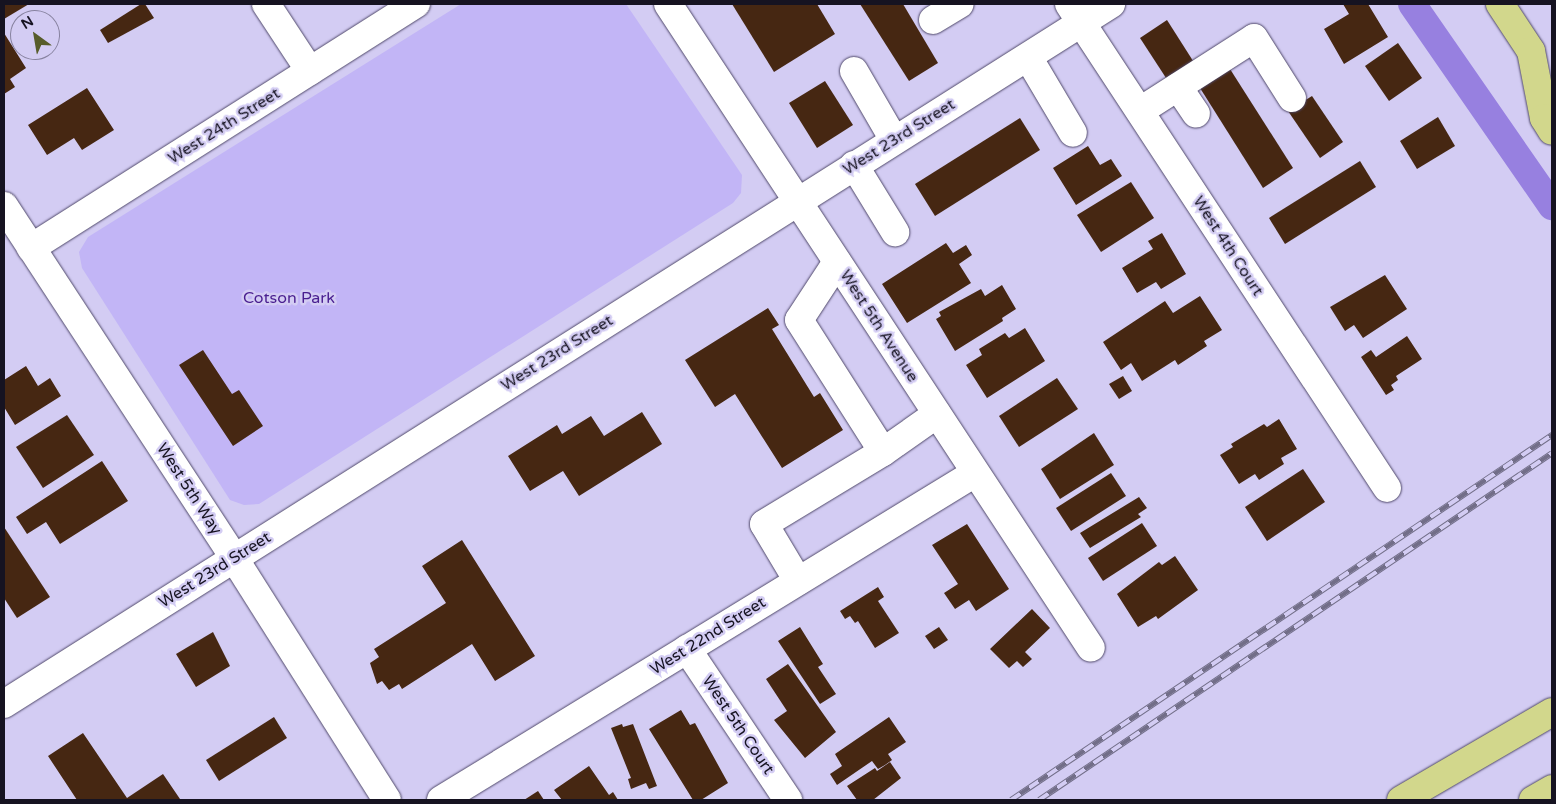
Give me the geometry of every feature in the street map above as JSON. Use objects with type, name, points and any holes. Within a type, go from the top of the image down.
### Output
[{"type":"main road","points":[[1500,4],[1542,58],[1544,118],[1552,131]]},
{"type":"main road","points":[[1401,800],[1552,712]]},
{"type":"main road","points":[[1533,800],[1552,789]]},
{"type":"street","points":[[266,4],[310,71]]},
{"type":"street","name":"West 24th Street","points":[[32,248],[416,4]]},
{"type":"street","name":"West 5th Avenue","points":[[668,4],[1091,648]]},
{"type":"street","points":[[933,20],[960,4]]},
{"type":"street","name":"West 23rd Street","points":[[4,704],[797,201],[1028,57],[1076,13],[1111,4]]},
{"type":"street","name":"West 4th Court","points":[[1076,13],[1388,488]]},
{"type":"street","points":[[1140,111],[1254,38],[1292,98]]},
{"type":"street","points":[[1028,57],[1073,133]]},
{"type":"street","points":[[854,71],[894,140]]},
{"type":"street","points":[[1178,87],[1196,114]]},
{"type":"street","points":[[854,165],[895,232]]},
{"type":"street","name":"West 5th Way","points":[[4,206],[234,558],[387,800]]},
{"type":"street","points":[[837,262],[799,320],[883,452]]},
{"type":"street","points":[[798,581],[764,524],[883,452],[937,414]]},
{"type":"street","name":"West 22nd Street","points":[[441,800],[975,473]]},
{"type":"street","name":"West 5th Court","points":[[687,649],[788,800]]},
{"type":"green space","name":"Cotson Park","points":[[461,4],[626,4],[742,175],[741,193],[733,203],[259,504],[244,505],[230,500],[82,268],[79,252],[88,237]]},
{"type":"building","points":[[4,4],[29,4],[19,10],[10,10],[10,15],[4,19]]},
{"type":"building","points":[[141,4],[145,4],[154,18],[108,43],[100,30]]},
{"type":"building","points":[[732,4],[817,4],[835,34],[774,72]]},
{"type":"building","points":[[860,4],[903,4],[938,63],[909,81]]},
{"type":"building","points":[[1343,4],[1368,4],[1388,37],[1344,64],[1324,29],[1349,14]]},
{"type":"building","points":[[1167,20],[1195,64],[1168,81],[1140,38]]},
{"type":"building","points":[[4,33],[10,43],[10,60],[21,60],[26,68],[10,79],[15,87],[4,94]]},
{"type":"building","points":[[1398,43],[1422,78],[1389,101],[1365,66]]},
{"type":"building","points":[[1230,69],[1293,168],[1263,188],[1200,88]]},
{"type":"building","points":[[825,81],[853,125],[817,148],[789,103]]},
{"type":"building","points":[[87,88],[114,130],[82,150],[74,138],[47,155],[28,125]]},
{"type":"building","points":[[1312,96],[1343,142],[1320,158],[1288,111]]},
{"type":"building","points":[[1438,117],[1455,146],[1417,169],[1400,141]]},
{"type":"building","points":[[1020,118],[1040,150],[935,216],[915,184]]},
{"type":"building","points":[[1088,146],[1100,165],[1111,159],[1122,176],[1076,205],[1053,168]]},
{"type":"building","points":[[1360,161],[1376,187],[1285,244],[1269,218]]},
{"type":"building","points":[[1131,182],[1154,218],[1101,252],[1077,215]]},
{"type":"building","points":[[1162,233],[1186,274],[1161,289],[1156,282],[1137,293],[1122,268],[1153,249],[1148,241]]},
{"type":"building","points":[[946,243],[953,253],[966,245],[972,255],[959,264],[971,283],[907,323],[882,284]]},
{"type":"building","points":[[1385,275],[1407,309],[1363,338],[1354,325],[1345,331],[1330,307]]},
{"type":"building","points":[[1002,285],[1016,309],[1002,318],[1003,321],[955,351],[936,319],[941,316],[939,312],[981,289],[985,296]]},
{"type":"building","points":[[1200,296],[1222,330],[1204,341],[1207,346],[1178,365],[1175,360],[1142,381],[1131,363],[1121,370],[1103,342],[1165,301],[1173,313]]},
{"type":"building","points":[[768,308],[779,325],[772,329],[814,397],[820,393],[843,430],[782,468],[735,394],[715,407],[685,360]]},
{"type":"building","points":[[1025,328],[1045,361],[987,398],[966,365],[982,355],[979,349],[1005,333],[1009,338]]},
{"type":"building","points":[[1407,336],[1422,359],[1396,376],[1398,380],[1391,385],[1394,390],[1386,395],[1361,357],[1371,350],[1376,357]]},
{"type":"building","points":[[203,350],[232,394],[239,390],[263,426],[233,446],[179,365]]},
{"type":"building","points":[[26,366],[38,386],[50,378],[61,396],[15,425],[4,407],[4,380]]},
{"type":"building","points":[[1123,376],[1132,391],[1119,399],[1109,384]]},
{"type":"building","points":[[1057,378],[1078,409],[1019,447],[999,416]]},
{"type":"building","points":[[642,412],[662,444],[579,496],[563,471],[530,491],[508,456],[557,425],[562,434],[591,416],[604,436]]},
{"type":"building","points":[[67,415],[94,455],[43,488],[16,447]]},
{"type":"building","points":[[1279,419],[1297,449],[1281,458],[1284,464],[1259,480],[1255,474],[1239,484],[1220,455],[1233,447],[1231,444],[1264,424],[1267,427]]},
{"type":"building","points":[[1094,433],[1114,465],[1060,499],[1041,469]]},
{"type":"building","points":[[102,461],[128,501],[60,544],[46,522],[27,534],[16,517]]},
{"type":"building","points":[[1303,469],[1325,502],[1267,541],[1245,507]]},
{"type":"building","points":[[1111,473],[1126,496],[1071,531],[1056,508]]},
{"type":"building","points":[[1139,497],[1147,508],[1138,514],[1141,517],[1090,548],[1080,533]]},
{"type":"building","points":[[1142,523],[1157,546],[1103,581],[1088,558]]},
{"type":"building","points":[[967,524],[1009,589],[976,611],[969,600],[955,609],[944,593],[958,584],[932,545]]},
{"type":"building","points":[[4,527],[50,597],[17,618],[4,598]]},
{"type":"building","points":[[462,540],[535,656],[495,681],[472,644],[402,689],[399,684],[389,690],[382,681],[377,684],[370,663],[379,657],[374,649],[446,603],[422,566]]},
{"type":"building","points":[[1175,556],[1198,590],[1158,619],[1156,616],[1138,627],[1117,594],[1159,562],[1162,565]]},
{"type":"building","points":[[878,587],[884,597],[878,601],[899,633],[875,648],[858,621],[855,623],[850,616],[845,619],[840,611]]},
{"type":"building","points":[[1032,609],[1050,628],[1025,652],[1032,659],[1023,667],[1017,661],[1009,668],[990,649]]},
{"type":"building","points":[[800,627],[823,664],[818,667],[836,694],[820,704],[778,641]]},
{"type":"building","points":[[939,627],[948,640],[934,649],[925,636]]},
{"type":"building","points":[[213,632],[230,666],[196,687],[176,654]]},
{"type":"building","points":[[788,664],[836,732],[805,758],[774,720],[787,711],[766,679]]},
{"type":"building","points":[[681,710],[690,725],[695,723],[728,783],[701,800],[693,800],[649,729]]},
{"type":"building","points":[[274,717],[287,738],[219,781],[206,760]]},
{"type":"building","points":[[889,717],[906,742],[888,754],[892,760],[885,765],[878,769],[872,761],[837,785],[830,774],[842,766],[835,754]]},
{"type":"building","points":[[622,724],[623,727],[633,724],[657,786],[649,789],[646,783],[631,789],[628,779],[631,778],[611,728]]},
{"type":"building","points":[[83,733],[127,798],[163,774],[180,799],[77,800],[48,756]]},
{"type":"building","points":[[890,762],[901,778],[873,800],[857,800],[847,786],[875,768],[877,771]]},
{"type":"building","points":[[589,766],[609,795],[613,792],[618,800],[562,800],[554,790]]},
{"type":"building","points":[[538,791],[544,800],[524,800]]},
{"type":"waterway","points":[[1412,4],[1552,206]]},
{"type":"railway","points":[[1011,800],[1552,435]]},
{"type":"railway","points":[[1039,800],[1552,453]]}]
